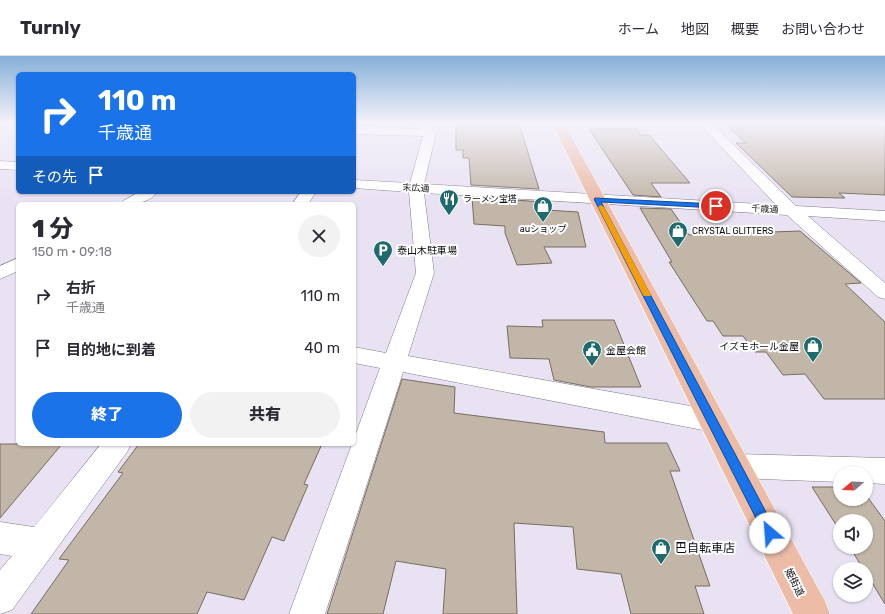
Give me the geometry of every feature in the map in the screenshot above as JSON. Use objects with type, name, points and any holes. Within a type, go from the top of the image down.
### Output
[{"type":"main road","name":"姫街道","points":[[571,149],[812,614]]},
{"type":"street","points":[[307,614],[425,273],[416,188],[422,149]]},
{"type":"street","points":[[731,149],[792,211],[885,293]]},
{"type":"street","points":[[0,165],[16,166]]},
{"type":"street","name":"末広通","points":[[356,184],[597,199]]},
{"type":"street","points":[[132,202],[146,194]]},
{"type":"street","name":"千歳通","points":[[597,199],[885,216]]},
{"type":"street","points":[[0,273],[16,265]]},
{"type":"street","points":[[0,278],[16,282]]},
{"type":"street","points":[[356,355],[713,421]]},
{"type":"street","points":[[0,598],[115,446]]},
{"type":"street","points":[[736,466],[885,471]]},
{"type":"street","points":[[0,538],[41,544]]},
{"type":"building","points":[[527,149],[539,189],[471,185],[469,158],[463,158],[463,150],[456,150]]},
{"type":"building","points":[[602,149],[661,149],[690,183],[651,183],[661,197],[633,195]]},
{"type":"building","points":[[742,149],[885,149],[885,195],[839,193],[845,198],[792,197]]},
{"type":"building","points":[[472,197],[543,202],[546,210],[578,212],[586,247],[544,247],[552,263],[517,265],[505,233],[505,226],[474,224]]},
{"type":"building","points":[[640,208],[671,209],[689,235],[800,231],[861,283],[845,284],[885,322],[885,399],[824,399],[805,374],[783,375],[766,352],[755,352],[743,336],[723,336],[713,321],[707,321],[669,262],[672,262]]},
{"type":"building","points":[[542,320],[614,320],[641,387],[591,387],[554,380],[549,359],[510,358],[507,326],[543,327]]},
{"type":"building","points":[[402,379],[455,387],[454,413],[604,432],[605,443],[667,443],[680,471],[670,471],[710,586],[695,586],[704,614],[631,614],[621,574],[577,569],[573,527],[514,523],[517,614],[443,614],[446,569],[396,561],[383,614],[327,614]]},
{"type":"building","points":[[0,444],[16,444],[16,446],[60,446],[0,518]]},
{"type":"building","points":[[138,446],[321,446],[304,484],[308,485],[284,541],[272,537],[244,600],[207,592],[197,614],[31,614],[69,560],[59,559],[123,473],[118,472]]},
{"type":"building","points":[[812,487],[833,487],[833,506],[873,506],[873,505],[885,521],[885,604],[873,584],[873,562],[859,562],[854,554],[873,554],[873,514],[833,514],[833,520]]},
{"type":"slow traffic","points":[[601,207],[647,295]]},
{"type":"place","name":"ラーメン宝塔","points":[[449,216]]},
{"type":"place","name":"auショップ","points":[[543,223]]},
{"type":"place","name":"CRYSTAL GLITTERS","points":[[678,248]]},
{"type":"place","name":"泰山木駐車場","points":[[383,267]]},
{"type":"place","name":"イズモホール金屋","points":[[813,363]]},
{"type":"place","name":"金屋会館","points":[[592,367]]},
{"type":"place","name":"巴自転車店","points":[[661,565]]},
{"type":"route","points":[[716,206],[597,199],[770,533]]}]
